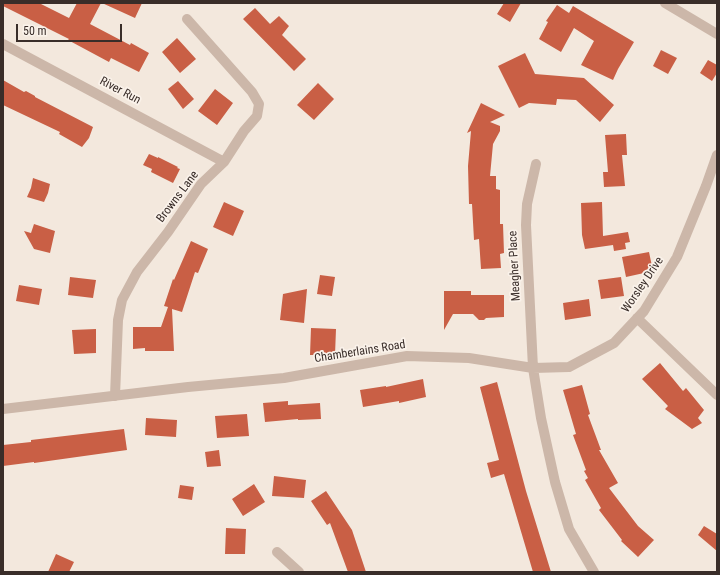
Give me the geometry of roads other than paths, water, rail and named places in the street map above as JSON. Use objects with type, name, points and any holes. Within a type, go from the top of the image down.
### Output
[{"type":"street","points":[[665,3],[717,34]]},
{"type":"street","name":"Browns Lane","points":[[115,396],[118,320],[122,300],[137,272],[168,232],[201,184],[224,162],[244,131],[257,116],[259,104],[252,92],[187,19]]},
{"type":"street","name":"River Run","points":[[3,44],[224,162]]},
{"type":"street","name":"Worsley Drive","points":[[533,368],[570,367],[614,343],[644,311],[677,257],[717,155]]},
{"type":"street","name":"Meagher Place","points":[[533,368],[526,218],[527,204],[536,164]]},
{"type":"street","points":[[637,318],[717,395]]},
{"type":"street","name":"Chamberlains Road","points":[[3,408],[188,387],[284,378],[407,356],[469,358],[533,368]]},
{"type":"street","points":[[533,368],[541,418],[555,482],[569,529],[594,572]]},
{"type":"street","points":[[277,552],[299,572]]}]
